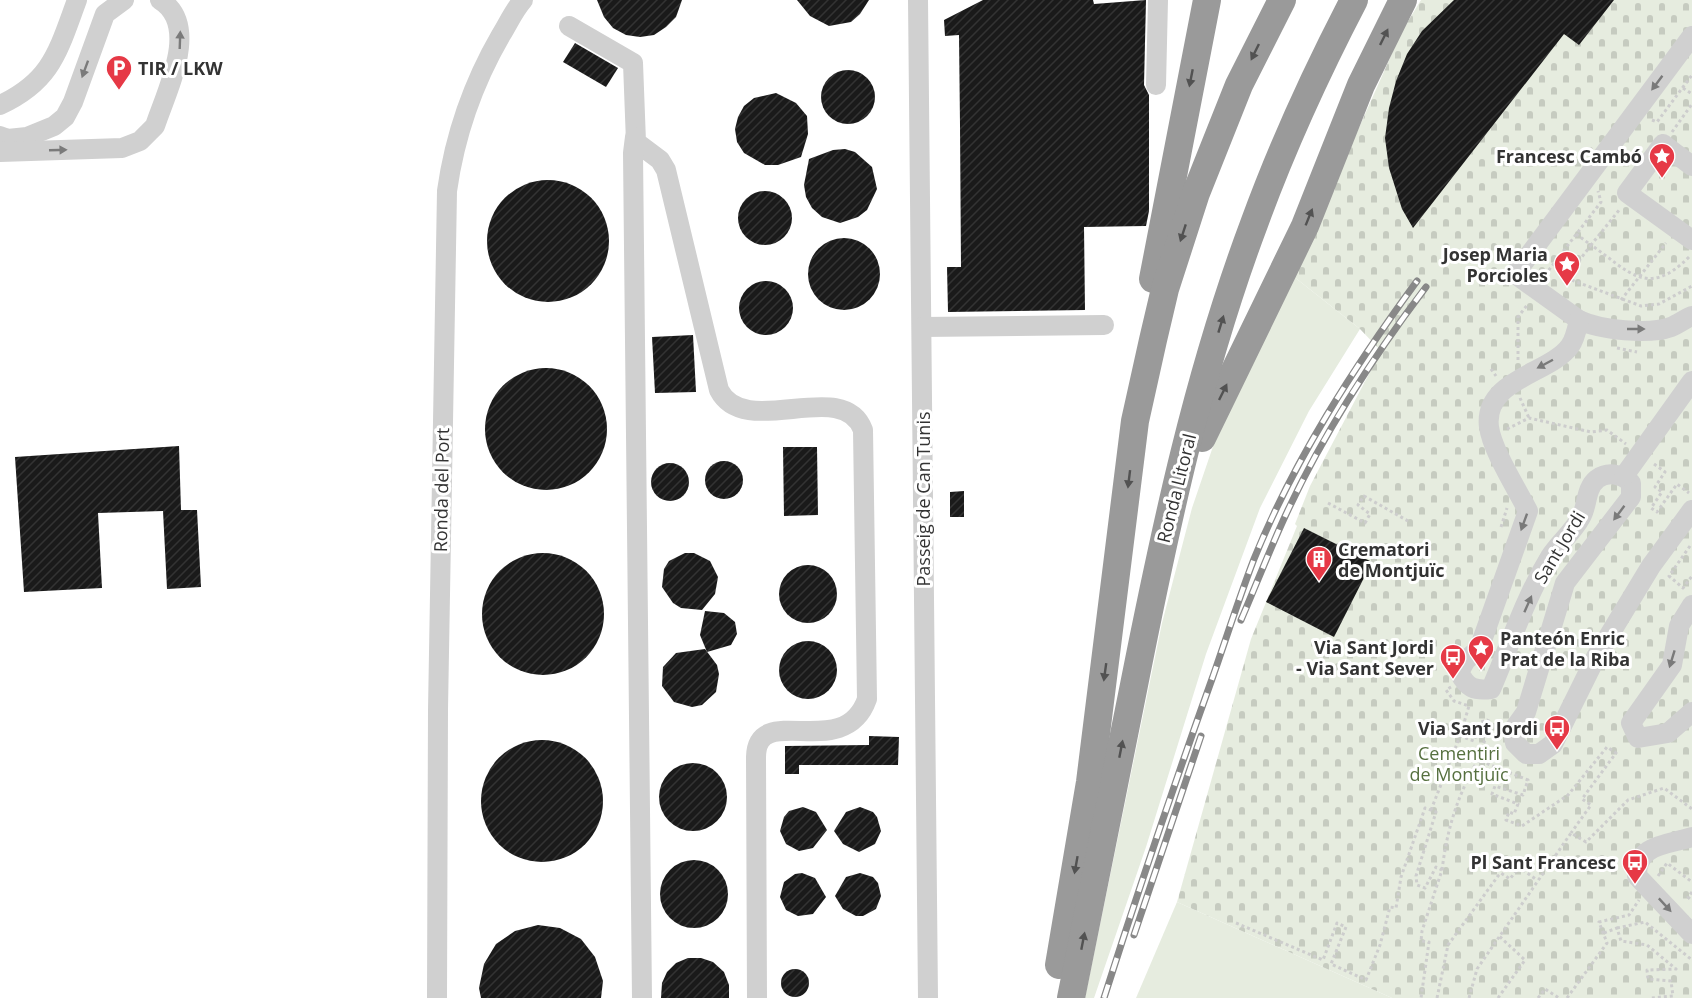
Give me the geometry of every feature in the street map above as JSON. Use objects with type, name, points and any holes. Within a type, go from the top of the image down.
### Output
[{"type":"highway","points":[[1053,998],[1090,782],[1158,250],[1207,0]]},
{"type":"highway","points":[[1135,420],[1165,289],[1196,193],[1239,85],[1282,0]]},
{"type":"highway","name":"Ronda Litoral","points":[[1071,998],[1172,502],[1212,354],[1253,226],[1304,100],[1354,0]]},
{"type":"highway","points":[[1172,502],[1305,226],[1361,85],[1403,0]]},
{"type":"street","points":[[0,105],[28,91],[51,65],[77,0]]},
{"type":"street","points":[[0,136],[8,139],[27,137],[54,126],[65,117],[73,102],[105,14],[124,0]]},
{"type":"street","points":[[0,152],[122,148],[149,135],[155,126],[181,44],[180,26],[173,13],[160,0]]},
{"type":"street","points":[[1156,85],[1158,0]]},
{"type":"street","name":"Ronda del Port","points":[[437,998],[438,710],[447,191],[456,139],[472,92],[521,1]]},
{"type":"street","name":"Passeig de Can Tunis","points":[[920,1],[928,998]]},
{"type":"street","points":[[569,26],[633,63],[642,998]]},
{"type":"street","points":[[1692,36],[1515,274],[1579,320],[1590,325],[1633,330],[1670,327],[1692,316]]},
{"type":"street","points":[[635,137],[640,147],[656,156],[666,170],[724,399],[730,405],[745,411],[840,410],[850,412],[860,422],[865,438],[867,699],[853,721],[836,730],[774,731],[763,735],[758,741],[757,998]]},
{"type":"street","points":[[1684,234],[1627,193],[1663,144],[1692,166]]},
{"type":"street","name":"Sant Jordi","points":[[1579,320],[1569,348],[1500,394],[1491,411],[1489,425],[1493,443],[1528,511],[1479,649],[1466,660],[1459,672],[1465,685],[1477,691],[1491,689],[1541,575],[1558,545],[1582,516],[1590,488],[1598,479],[1609,474],[1624,476],[1631,483],[1631,497],[1565,583],[1526,712],[1513,730],[1515,743],[1526,754],[1539,754],[1553,744],[1596,657],[1651,566],[1692,510]]},
{"type":"street","points":[[922,327],[1104,325]]},
{"type":"street","points":[[1624,476],[1692,381]]},
{"type":"street","points":[[1692,605],[1679,626],[1672,665],[1631,723],[1638,738],[1662,736],[1692,712]]},
{"type":"street","points":[[1692,837],[1644,852],[1637,862],[1641,885],[1692,934]]},
{"type":"path","points":[[1648,118],[1657,122],[1692,75]]},
{"type":"path","points":[[1683,88],[1692,94]]},
{"type":"path","points":[[1663,144],[1692,104]]},
{"type":"path","points":[[1543,277],[1601,202],[1598,189]]},
{"type":"path","points":[[1623,204],[1566,278],[1641,306],[1659,304],[1692,286]]},
{"type":"path","points":[[1576,234],[1640,279],[1652,280],[1665,275],[1680,266],[1692,254]]},
{"type":"path","points":[[1621,300],[1684,234]]},
{"type":"path","points":[[1521,366],[1517,357],[1518,317],[1523,310]]},
{"type":"path","points":[[1615,348],[1637,352]]},
{"type":"path","points":[[1491,369],[1494,374]]},
{"type":"path","points":[[1520,398],[1529,418]]},
{"type":"path","points":[[1506,430],[1529,418],[1590,432],[1607,430],[1623,442]]},
{"type":"path","points":[[1652,462],[1665,472],[1655,487],[1662,492],[1651,508],[1657,512],[1677,484],[1686,490]]},
{"type":"path","points":[[1328,503],[1365,523],[1371,514],[1358,505],[1364,496],[1408,521]]},
{"type":"path","points":[[1501,527],[1506,512]]},
{"type":"path","points":[[1690,546],[1669,576],[1683,588],[1692,576]]},
{"type":"path","points":[[1431,810],[1460,736],[1469,706],[1455,701],[1449,694]]},
{"type":"path","points":[[1421,998],[1430,942],[1421,941],[1422,931],[1442,870],[1447,830],[1462,786],[1478,760],[1491,722],[1487,720],[1481,722],[1474,741],[1460,736]]},
{"type":"path","points":[[1469,998],[1477,969],[1591,805],[1582,799],[1617,753],[1607,747],[1569,795],[1522,826],[1506,820],[1509,812],[1514,814],[1518,804],[1492,794],[1495,786],[1522,795],[1528,780],[1478,760]]},
{"type":"path","points":[[1571,833],[1586,842],[1628,800],[1664,788],[1692,809]]},
{"type":"path","points":[[1236,923],[1323,960],[1337,923],[1346,927],[1331,964],[1366,980],[1380,945],[1390,907],[1396,908],[1401,877],[1425,808],[1436,812],[1416,876],[1417,885],[1425,888],[1436,867],[1442,870]]},
{"type":"path","points":[[1671,866],[1692,882]]},
{"type":"path","points":[[1437,998],[1448,945],[1498,876],[1501,873],[1510,879],[1519,867],[1537,880]]},
{"type":"path","points":[[1567,998],[1607,943],[1599,922],[1629,915],[1641,885]]},
{"type":"path","points":[[1692,892],[1688,897],[1692,901]]},
{"type":"path","points":[[1604,933],[1645,922],[1692,960]]},
{"type":"path","points":[[1617,928],[1621,941],[1647,945],[1676,969],[1647,970],[1648,979],[1671,981],[1673,986],[1673,996],[1651,998]]},
{"type":"path","points":[[1498,936],[1525,960],[1498,998]]},
{"type":"path","points":[[1538,998],[1545,989],[1559,998]]},
{"type":"green space","name":"Cementiri de Montjuïc","points":[[1421,0],[1692,0],[1692,998],[1392,998],[1177,902],[1251,639],[1297,526],[1295,524],[1310,486],[1381,351],[1360,329],[1293,276],[1402,31]]},
{"type":"green space","points":[[1293,276],[1360,329],[1309,411],[1260,508],[1206,654],[1146,847],[1094,998],[1085,998],[1162,623],[1192,508],[1222,420]]},
{"type":"green space","points":[[1177,902],[1392,998],[1136,998]]},
{"type":"building","points":[[597,0],[682,0],[676,17],[666,27],[654,35],[640,37],[626,35],[613,28],[604,17]]},
{"type":"building","points":[[797,0],[869,0],[860,14],[851,22],[829,26],[810,16]]},
{"type":"building","points":[[983,0],[1093,0],[1094,4],[1146,0],[1144,85],[1149,95],[1149,211],[1146,226],[1084,227],[1085,310],[948,312],[947,267],[961,267],[959,35],[945,36],[944,20]]},
{"type":"building","points":[[1454,0],[1614,0],[1579,45],[1564,34],[1413,228],[1402,209],[1389,168],[1385,138],[1389,108],[1396,81],[1407,54],[1422,31]]},
{"type":"building","points":[[575,43],[618,68],[606,87],[563,62]]},
{"type":"building","points":[[843,70],[853,70],[863,74],[871,82],[875,97],[871,112],[863,120],[853,124],[843,124],[833,120],[825,112],[821,102],[821,92],[825,82],[833,74]]},
{"type":"building","points":[[776,93],[796,103],[807,116],[808,134],[801,157],[778,165],[765,165],[744,153],[737,142],[735,129],[744,106],[754,98]]},
{"type":"building","points":[[845,149],[855,152],[872,167],[877,189],[867,210],[858,217],[840,223],[822,217],[812,208],[806,197],[804,185],[809,159],[833,150]]},
{"type":"building","points":[[548,180],[571,185],[582,190],[591,198],[599,207],[604,218],[609,241],[604,264],[599,275],[591,284],[582,292],[571,297],[548,302],[525,297],[514,292],[505,284],[497,275],[492,264],[487,241],[492,218],[497,207],[505,198],[514,190],[525,185]]},
{"type":"building","points":[[760,191],[770,191],[780,195],[788,203],[792,218],[788,233],[780,241],[770,245],[760,245],[750,241],[742,233],[738,223],[738,213],[742,203],[750,195]]},
{"type":"building","points":[[844,238],[858,241],[870,248],[877,260],[880,274],[877,288],[870,300],[858,307],[844,310],[830,307],[818,300],[811,288],[808,274],[811,260],[818,248],[830,241]]},
{"type":"building","points":[[761,281],[771,281],[781,285],[789,293],[793,308],[789,323],[781,331],[771,335],[761,335],[751,331],[743,323],[739,313],[739,303],[743,293],[751,285]]},
{"type":"building","points":[[693,335],[696,392],[655,393],[652,337]]},
{"type":"building","points":[[546,368],[569,373],[580,378],[589,386],[597,395],[602,406],[607,429],[602,452],[597,463],[589,472],[580,480],[569,485],[546,490],[523,485],[512,480],[503,472],[495,463],[490,452],[485,429],[490,406],[495,395],[503,386],[512,378],[523,373]]},
{"type":"building","points":[[179,446],[181,510],[197,510],[201,587],[167,589],[163,511],[98,513],[102,588],[24,592],[15,457]]},
{"type":"building","points":[[783,447],[817,447],[818,515],[784,516]]},
{"type":"building","points":[[724,461],[737,467],[743,480],[737,493],[724,499],[711,493],[705,480],[711,467]]},
{"type":"building","points":[[670,463],[683,469],[689,482],[683,495],[670,501],[657,495],[651,482],[657,469]]},
{"type":"building","points":[[964,491],[964,517],[950,517],[950,492]]},
{"type":"building","name":"Crematori de Montjuïc","points":[[1304,528],[1372,562],[1334,637],[1266,602]]},
{"type":"building","points":[[543,553],[566,558],[577,563],[586,571],[594,580],[599,591],[604,614],[599,637],[594,648],[586,657],[577,665],[566,670],[543,675],[520,670],[509,665],[500,657],[492,648],[487,637],[482,614],[487,591],[492,580],[500,571],[509,563],[520,558]]},
{"type":"building","points":[[685,553],[694,553],[710,561],[718,577],[715,594],[702,610],[681,608],[673,603],[662,587],[664,569],[669,561]]},
{"type":"building","points":[[808,565],[819,567],[832,578],[837,594],[835,605],[824,618],[808,623],[797,621],[784,610],[779,594],[781,583],[792,570]]},
{"type":"building","points":[[705,611],[724,613],[735,622],[737,634],[731,645],[707,652],[700,635]]},
{"type":"building","points":[[808,641],[819,643],[832,654],[837,670],[835,681],[824,694],[808,699],[797,697],[784,686],[779,670],[781,659],[792,646]]},
{"type":"building","points":[[705,649],[717,665],[719,674],[716,692],[702,705],[692,707],[674,702],[662,686],[663,667],[676,653]]},
{"type":"building","points":[[869,736],[899,737],[898,765],[799,765],[799,774],[785,774],[785,746],[869,745]]},
{"type":"building","points":[[542,740],[565,745],[576,750],[585,758],[593,767],[598,778],[603,801],[598,824],[593,835],[585,844],[576,852],[565,857],[542,862],[519,857],[508,852],[499,844],[491,835],[486,824],[481,801],[486,778],[491,767],[499,758],[508,750],[519,745]]},
{"type":"building","points":[[693,763],[706,766],[717,773],[724,784],[727,797],[724,810],[717,821],[706,828],[693,831],[680,828],[669,821],[662,810],[659,797],[662,784],[669,773],[680,766]]},
{"type":"building","points":[[803,807],[816,812],[827,830],[813,848],[799,851],[786,844],[780,831],[784,817],[789,811]]},
{"type":"building","points":[[860,807],[873,812],[881,831],[875,844],[859,852],[843,844],[834,831],[846,812]]},
{"type":"building","points":[[694,860],[707,863],[718,870],[725,881],[728,894],[725,907],[718,918],[707,925],[694,928],[681,925],[670,918],[663,907],[660,894],[663,881],[670,870],[681,863]]},
{"type":"building","points":[[802,873],[815,878],[826,897],[813,914],[798,916],[786,910],[780,897],[784,882],[795,874]]},
{"type":"building","points":[[860,873],[873,877],[878,883],[881,896],[876,909],[863,916],[856,916],[843,909],[835,896],[846,877]]},
{"type":"building","points":[[538,925],[560,928],[581,939],[595,957],[603,981],[601,998],[481,998],[479,988],[484,964],[496,944],[515,931]]},
{"type":"building","points":[[688,958],[701,958],[713,962],[724,972],[729,985],[729,998],[661,998],[662,983],[667,972],[676,963]]},
{"type":"building","points":[[795,969],[805,973],[809,983],[805,993],[795,997],[785,993],[781,983],[785,973]]},
{"type":"railway","points":[[1104,998],[1156,838],[1254,559],[1270,522],[1287,486],[1327,415],[1417,281]]},
{"type":"railway","points":[[1241,620],[1302,481],[1334,423],[1387,340],[1426,287]]},
{"type":"railway","points":[[1134,935],[1201,736]]},
{"type":"place","name":"TIR / LKW","points":[[119,91]]},
{"type":"place","name":"Francesc Cambó","points":[[1662,179]]},
{"type":"place","name":"Josep Maria Porcioles","points":[[1567,287]]},
{"type":"place","name":"Crematori de Montjuïc","points":[[1319,582]]},
{"type":"place","name":"Panteón Enric Prat de la Riba","points":[[1481,671]]},
{"type":"place","name":"Via Sant Jordi - Via Sant Sever","points":[[1453,680]]},
{"type":"place","name":"Via Sant Jordi","points":[[1557,751]]},
{"type":"place","name":"Pl Sant Francesc","points":[[1635,885]]}]
